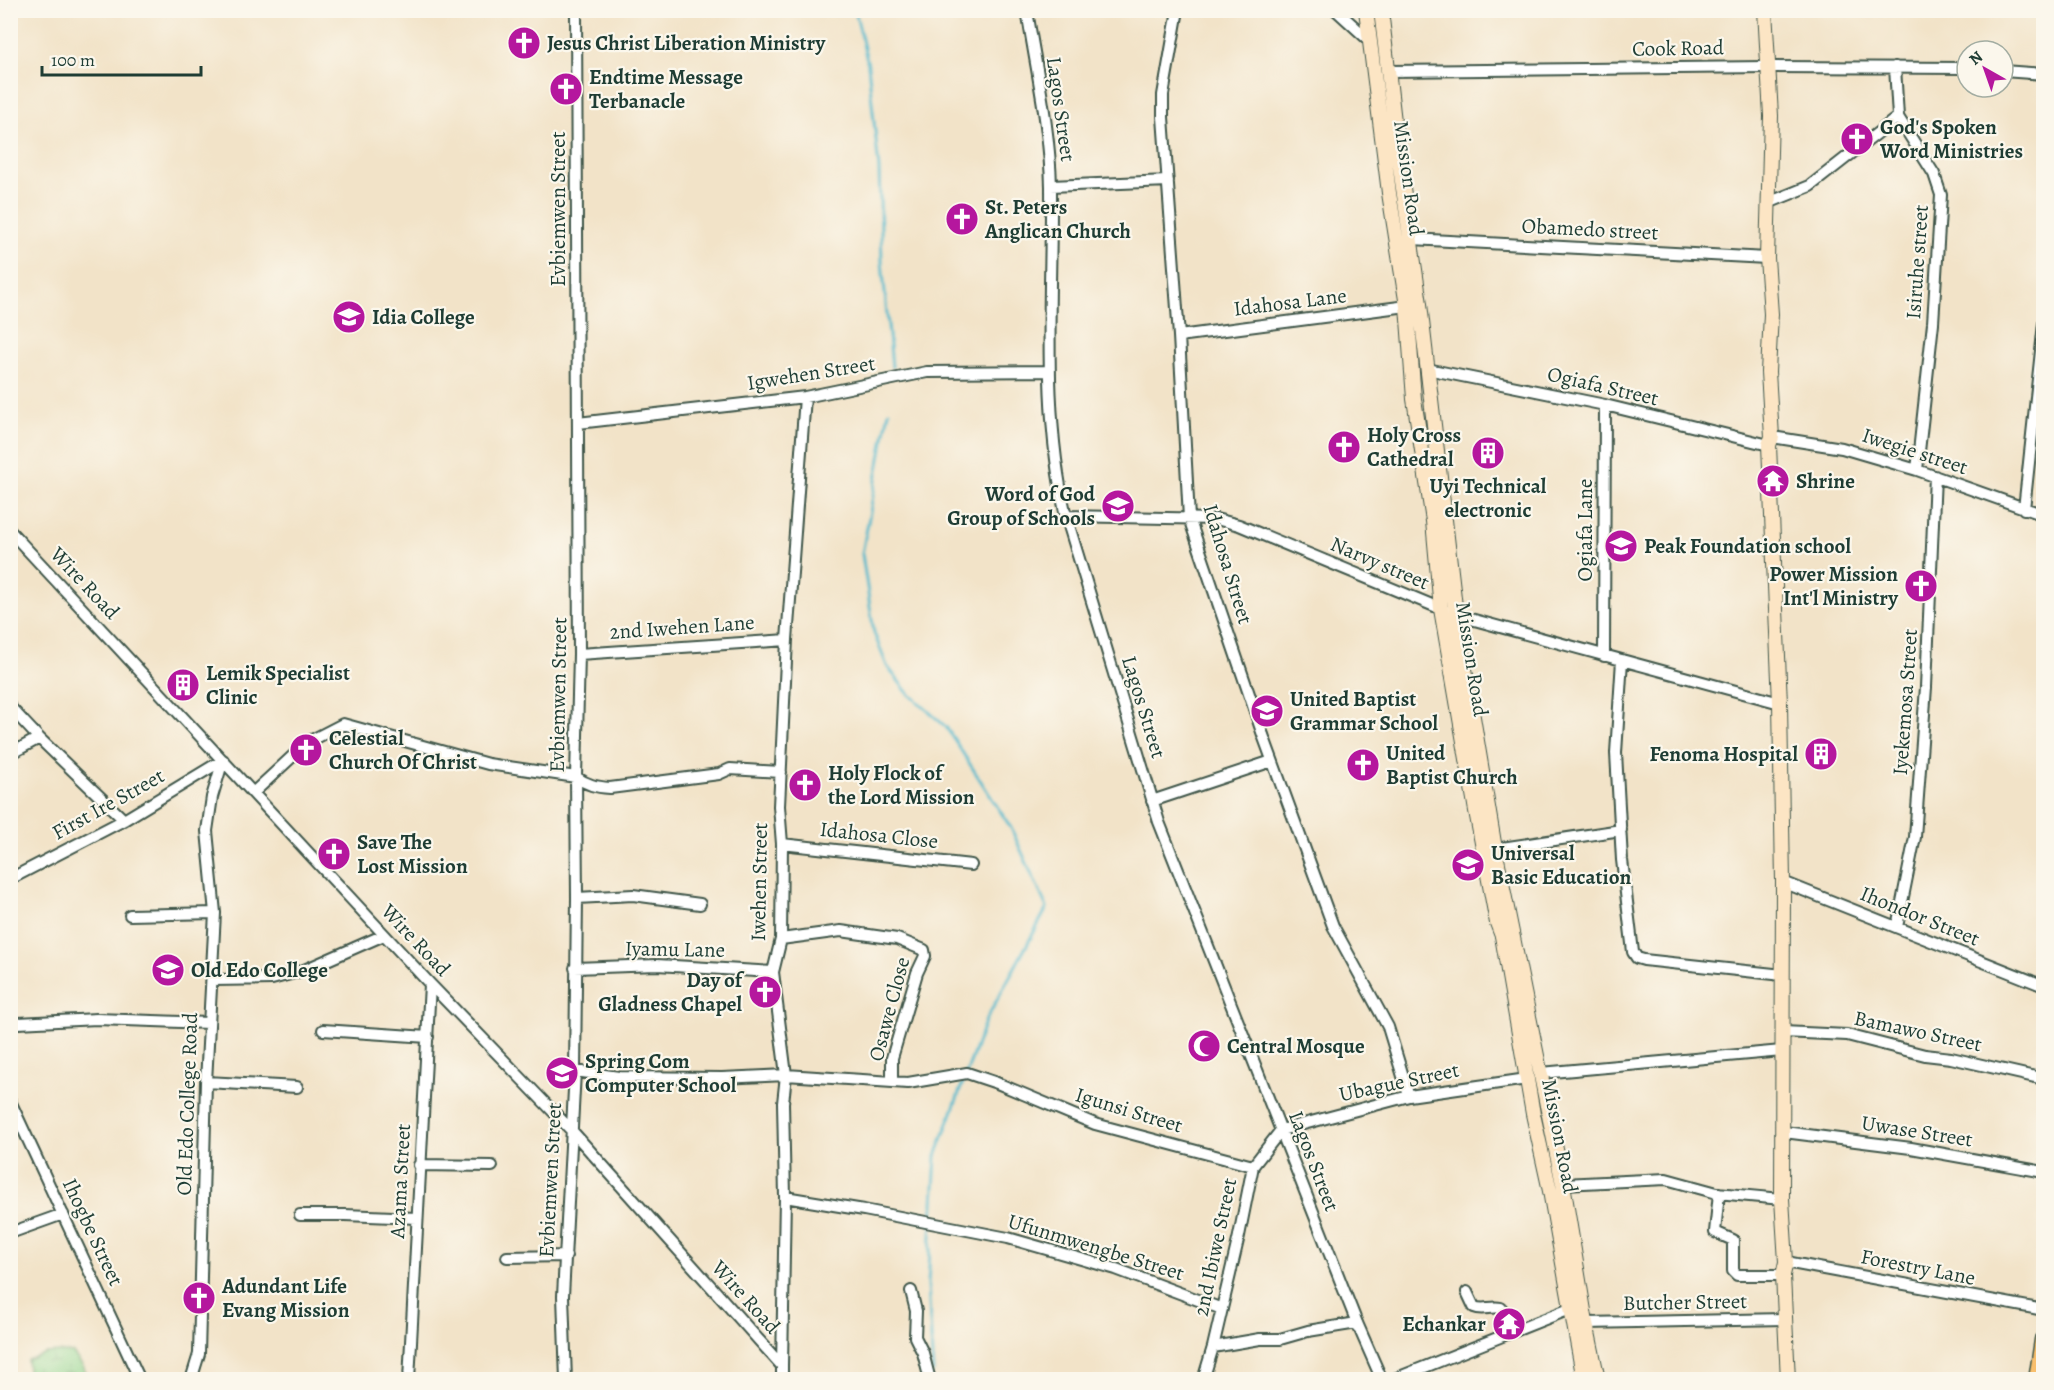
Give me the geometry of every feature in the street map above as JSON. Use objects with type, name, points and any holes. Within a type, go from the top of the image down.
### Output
[{"type":"highway","points":[[2038,1380],[2043,1340]]},
{"type":"street","name":"Evbiemwen Street","points":[[566,1380],[563,1296],[575,1071],[576,777],[579,654],[576,10]]},
{"type":"street","name":"Lagos Street","points":[[1027,10],[1049,148],[1051,186],[1050,371],[1058,482],[1066,516],[1152,801],[1357,1323],[1383,1380]]},
{"type":"street","name":"Idahosa Street","points":[[1178,10],[1163,95],[1163,117],[1189,518],[1272,761],[1333,926],[1388,1027],[1409,1096]]},
{"type":"street","points":[[1336,10],[1371,42]]},
{"type":"street","name":"Mission Road","points":[[1366,10],[1389,193],[1407,306],[1414,399],[1433,521],[1441,609],[1476,811],[1497,923],[1504,947],[1584,1380]]},
{"type":"street","name":"Mission Road","points":[[1381,10],[1397,147],[1412,239],[1456,615],[1496,849],[1563,1184],[1598,1380]]},
{"type":"street","points":[[1765,10],[1771,116],[1767,258],[1771,314],[1768,372],[1780,704],[1783,882],[1782,1199],[1788,1380]]},
{"type":"street","name":"Cook Road","points":[[1389,71],[1767,67],[1955,68]]},
{"type":"street","name":"Isiruhe street","points":[[1895,67],[1898,117],[1934,174],[1941,195],[1933,323],[1917,470]]},
{"type":"street","points":[[2015,72],[2043,74]]},
{"type":"street","points":[[1768,203],[1810,186],[1898,117]]},
{"type":"street","points":[[1051,186],[1168,181]]},
{"type":"street","name":"Obamedo street","points":[[1412,239],[1767,258]]},
{"type":"street","name":"Idahosa Lane","points":[[1179,336],[1407,306]]},
{"type":"street","points":[[2024,508],[2043,323]]},
{"type":"street","name":"Ogiafa Street","points":[[1427,369],[1770,441]]},
{"type":"street","name":"Igwehen Street","points":[[578,423],[805,397],[927,372],[1050,371]]},
{"type":"street","name":"Iwehen Street","points":[[782,1366],[785,1197],[783,1103],[786,1075],[773,972],[781,939],[782,844],[779,806],[787,640],[805,397]]},
{"type":"street","name":"Ogiafa Lane","points":[[1604,656],[1605,405]]},
{"type":"street","name":"Iwegie street","points":[[1770,441],[1842,448],[1917,470],[2043,515]]},
{"type":"street","name":"Iyekemosa Street","points":[[1897,927],[1915,837],[1926,687],[1935,476]]},
{"type":"street","name":"Narvy street","points":[[1066,516],[1216,519],[1239,525],[1456,615],[1780,704]]},
{"type":"street","name":"Wire Road","points":[[10,531],[384,935],[573,1132],[782,1366],[782,1380]]},
{"type":"street","name":"2nd Iwehen Lane","points":[[579,654],[787,640]]},
{"type":"street","points":[[1622,660],[1616,753],[1621,830],[1633,952],[1636,958],[1783,975]]},
{"type":"street","points":[[10,708],[124,820]]},
{"type":"street","points":[[253,793],[308,742],[343,724],[488,764],[576,777],[588,785],[610,788],[719,774],[730,770],[781,772]]},
{"type":"street","points":[[10,754],[39,738]]},
{"type":"street","name":"First Ire Street","points":[[10,879],[124,820],[223,760]]},
{"type":"street","name":"Old Edo College Road","points":[[191,1380],[199,1354],[208,1023],[215,913],[207,831],[212,797],[223,760]]},
{"type":"street","points":[[1152,801],[1272,761]]},
{"type":"street","points":[[1496,849],[1621,830]]},
{"type":"street","name":"Idahosa Close","points":[[782,844],[971,865]]},
{"type":"street","name":"Ihondor Street","points":[[1783,882],[2043,986]]},
{"type":"street","points":[[577,898],[633,895],[700,904]]},
{"type":"street","points":[[130,915],[215,913]]},
{"type":"street","name":"Osawe Close","points":[[781,939],[841,931],[897,939],[924,950],[925,956],[916,973],[892,1058],[892,1080]]},
{"type":"street","points":[[212,980],[272,979],[302,971],[384,935]]},
{"type":"street","name":"Iyamu Lane","points":[[575,968],[657,965],[773,972]]},
{"type":"street","name":"Azama Street","points":[[409,1380],[430,984]]},
{"type":"street","points":[[10,1025],[97,1019],[208,1023]]},
{"type":"street","points":[[323,1030],[428,1037]]},
{"type":"street","name":"Bamawo Street","points":[[1783,1032],[1847,1035],[1925,1055],[1951,1058],[2043,1079]]},
{"type":"street","points":[[1541,1073],[1782,1051]]},
{"type":"street","points":[[575,1071],[619,1077],[722,1078],[786,1075],[892,1080]]},
{"type":"street","name":"Igunsi Street","points":[[892,1080],[908,1083],[968,1073],[1095,1124],[1252,1166]]},
{"type":"street","name":"Ubague Street","points":[[1281,1130],[1409,1096],[1527,1078]]},
{"type":"street","points":[[206,1082],[297,1087]]},
{"type":"street","name":"Ihogbe Street","points":[[10,1101],[140,1380]]},
{"type":"street","name":"2nd Ibiwe Street","points":[[1203,1380],[1222,1309],[1252,1166],[1281,1130]]},
{"type":"street","name":"Uwase Street","points":[[1784,1132],[1911,1148],[2043,1172]]},
{"type":"street","points":[[419,1165],[492,1166]]},
{"type":"street","points":[[1563,1184],[1666,1179],[1719,1193],[1782,1199]]},
{"type":"street","name":"Forestry Lane","points":[[1719,1193],[1715,1232],[1733,1240],[1733,1271],[1737,1275],[1784,1269],[2043,1310]]},
{"type":"street","name":"Ufunmwengbe Street","points":[[785,1197],[1008,1238],[1116,1269],[1222,1309]]},
{"type":"street","points":[[10,1233],[63,1214]]},
{"type":"street","points":[[300,1215],[417,1218]]},
{"type":"street","points":[[507,1257],[566,1256]]},
{"type":"street","points":[[911,1291],[916,1311],[915,1337],[923,1353],[930,1380]]},
{"type":"street","points":[[1467,1292],[1474,1307],[1480,1310],[1492,1306],[1501,1308],[1509,1333]]},
{"type":"street","points":[[1392,1380],[1570,1309]]},
{"type":"street","name":"Butcher Street","points":[[1586,1323],[1785,1319]]},
{"type":"street","points":[[1213,1347],[1260,1339],[1280,1339],[1308,1331],[1357,1323]]},
{"type":"green space","points":[[46,1353],[73,1353],[84,1368],[88,1379],[29,1379],[27,1360]]},
{"type":"waterway","points":[[855,10],[868,65],[879,169],[882,262],[892,367]]},
{"type":"waterway","points":[[889,411],[862,554],[874,633],[887,666],[907,692],[946,727],[1011,828],[1047,908],[985,1022],[936,1156],[928,1283],[933,1372]]},
{"type":"place","name":"Jesus Christ Liberation Ministry","points":[[524,43]]},
{"type":"place","name":"Endtime Message Terbanacle","points":[[566,89]]},
{"type":"place","name":"God's Spoken Word Ministries","points":[[1857,139]]},
{"type":"place","name":"St. Peters Anglican Church","points":[[962,219]]},
{"type":"place","name":"Idia College","points":[[349,317]]},
{"type":"place","name":"Holy Cross Cathedral","points":[[1344,447]]},
{"type":"place","name":"Uyi Technical electronic","points":[[1488,453]]},
{"type":"place","name":"Shrine","points":[[1773,481]]},
{"type":"place","name":"Word of God Group of Schools","points":[[1118,506]]},
{"type":"place","name":"Peak Foundation school","points":[[1621,546]]},
{"type":"place","name":"Power Mission Int'l Ministry","points":[[1921,586]]},
{"type":"place","name":"Lemik Specialist Clinic","points":[[183,685]]},
{"type":"place","name":"United Baptist Grammar School","points":[[1267,711]]},
{"type":"place","name":"Celestial Church Of Christ","points":[[306,750]]},
{"type":"place","name":"Fenoma Hospital","points":[[1821,754]]},
{"type":"place","name":"United Baptist Church","points":[[1363,765]]},
{"type":"place","name":"Holy Flock of the Lord Mission","points":[[805,785]]},
{"type":"place","name":"Save The Lost Mission","points":[[334,854]]},
{"type":"place","name":"Universal Basic Education","points":[[1468,865]]},
{"type":"place","name":"Old Edo College","points":[[168,970]]},
{"type":"place","name":"Day of Gladness Chapel","points":[[765,992]]},
{"type":"place","name":"Central Mosque","points":[[1204,1046]]},
{"type":"place","name":"Spring Com Computer School","points":[[562,1073]]},
{"type":"place","name":"Adundant Life Evang Mission","points":[[199,1298]]},
{"type":"place","name":"Echankar","points":[[1509,1324]]}]
